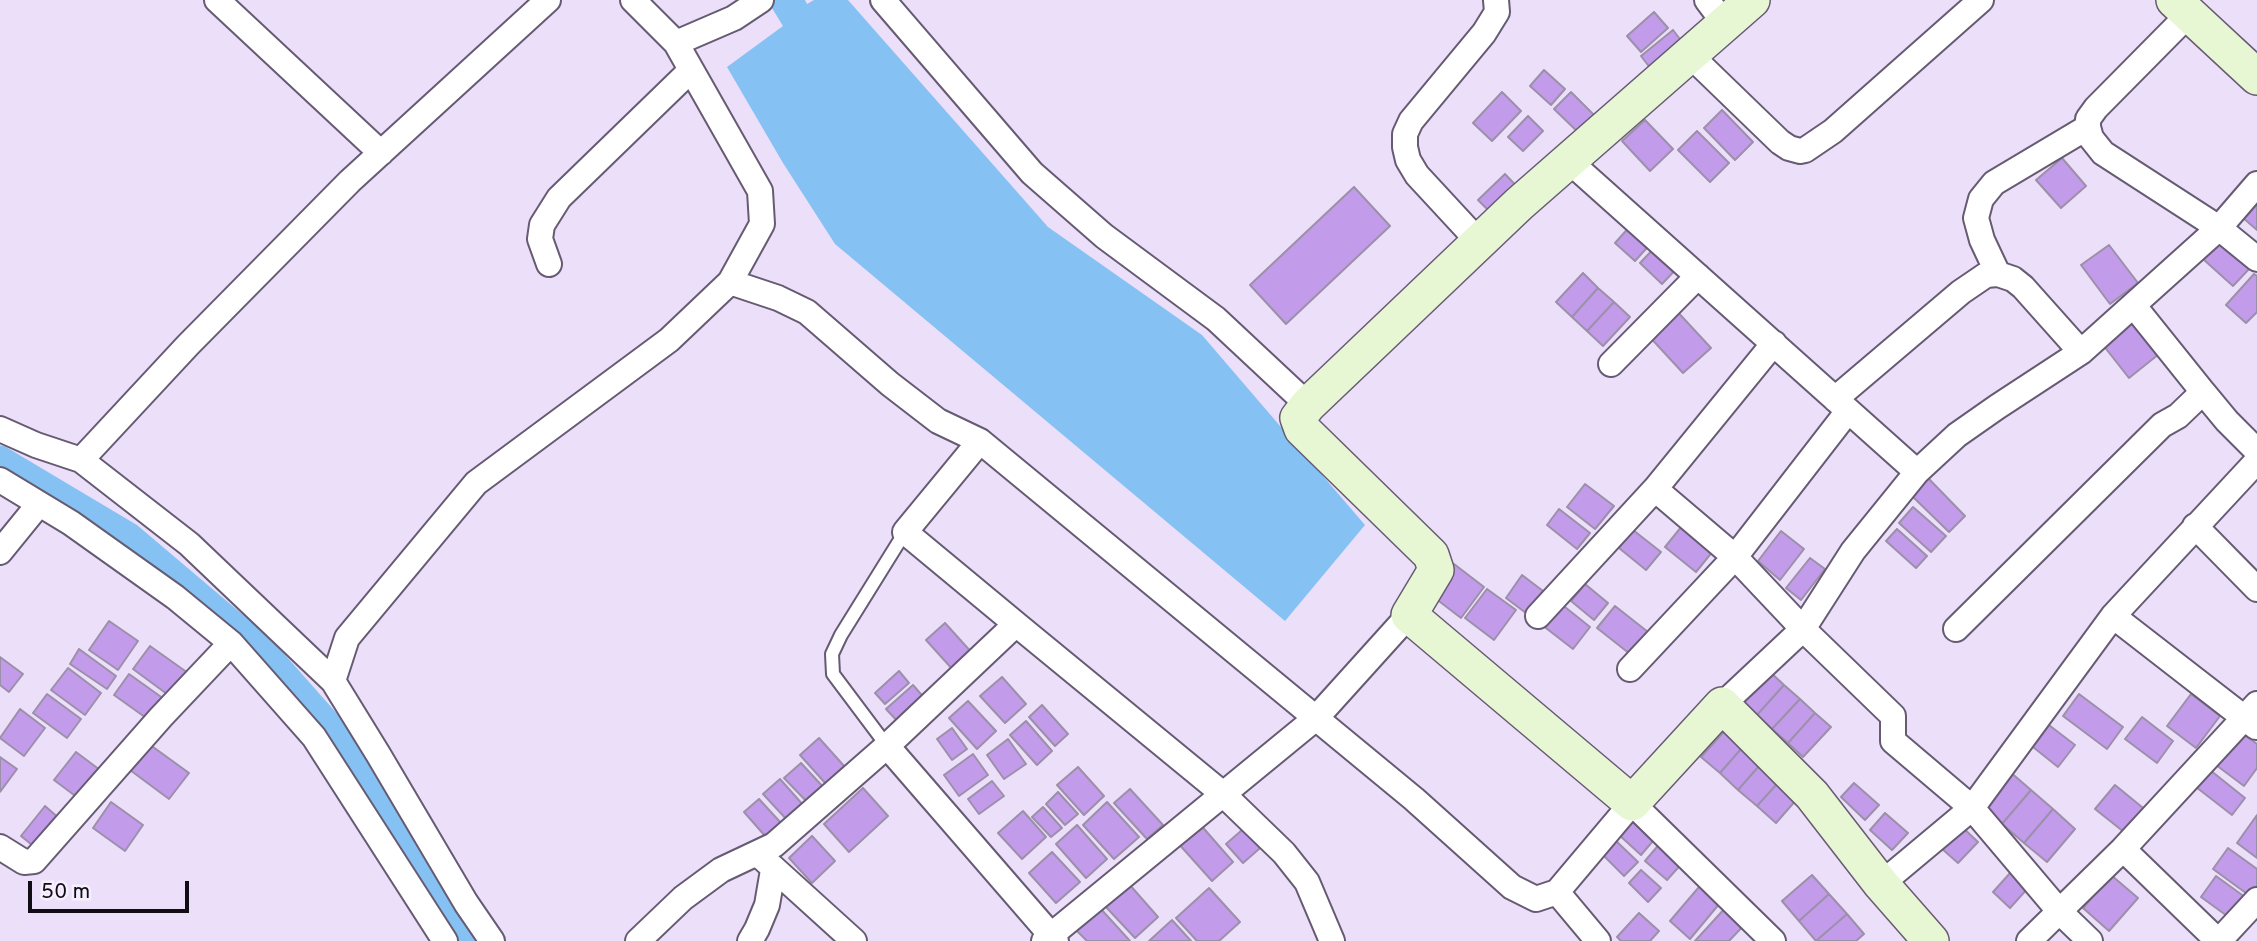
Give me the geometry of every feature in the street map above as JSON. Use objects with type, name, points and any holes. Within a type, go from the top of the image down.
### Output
[{"type":"main road","points":[[1752,0],[1716,12],[1690,55],[1479,242],[1308,405],[1298,418],[1302,429],[1431,555],[1436,570],[1409,615],[1632,803],[1722,705],[1812,795],[1881,884],[1931,941]]},
{"type":"main road","points":[[2181,7],[2257,78]]},
{"type":"street","points":[[217,0],[238,9],[381,153]]},
{"type":"street","points":[[81,460],[260,271],[381,153],[548,0]]},
{"type":"street","points":[[332,681],[347,638],[476,482],[669,341],[730,282],[762,223],[761,191],[676,43],[633,0]]},
{"type":"street","points":[[676,43],[734,18],[761,0]]},
{"type":"street","points":[[883,0],[1032,173],[1104,236],[1216,319],[1308,405]]},
{"type":"street","points":[[1479,242],[1417,175],[1408,160],[1405,134],[1411,121],[1484,33],[1497,12],[1496,0]]},
{"type":"street","points":[[1690,55],[1780,142],[1800,151],[1813,147],[1833,131],[1981,0]]},
{"type":"street","points":[[2181,7],[2088,119],[2091,138],[2103,153],[2219,228],[2257,259]]},
{"type":"street","points":[[549,264],[540,239],[542,225],[559,198],[691,70]]},
{"type":"street","points":[[1998,274],[1982,240],[1976,218],[1981,199],[1994,183],[2088,127]]},
{"type":"street","points":[[1569,161],[1917,472]]},
{"type":"street","points":[[1722,705],[1803,629],[1853,551],[1917,472],[1967,428],[2081,352],[2219,228],[2257,184]]},
{"type":"street","points":[[1630,669],[1735,557],[1842,405],[1961,292],[1986,275],[1998,274],[2012,279],[2023,287],[2081,352]]},
{"type":"street","points":[[1611,364],[1698,276]]},
{"type":"street","points":[[730,282],[778,298],[807,312],[890,384],[939,421],[980,441],[1414,799],[1513,887],[1536,899],[1557,892],[1632,803],[1773,941]]},
{"type":"street","points":[[2134,306],[2227,421],[2257,451]]},
{"type":"street","points":[[1538,616],[1655,489],[1773,343]]},
{"type":"street","points":[[1956,629],[2162,425],[2178,416],[2203,391]]},
{"type":"street","points":[[0,429],[81,460],[188,544],[332,681],[379,754],[466,903],[492,941]]},
{"type":"street","points":[[980,441],[905,532],[1223,794],[1284,853],[1307,882],[1332,941]]},
{"type":"street","points":[[1881,884],[1972,808],[2113,616],[2257,461]]},
{"type":"street","points":[[0,480],[71,523],[175,597],[231,643],[314,737],[445,941]]},
{"type":"street","points":[[1655,489],[1735,557],[1803,629],[1893,716],[1893,741],[1972,808],[2060,912],[2090,941]]},
{"type":"street","points":[[0,552],[39,504]]},
{"type":"street","points":[[2195,526],[2257,589]]},
{"type":"street","points":[[887,746],[1050,939],[1316,718],[1409,615]]},
{"type":"street","points":[[2029,941],[2253,717],[2113,616]]},
{"type":"street","points":[[750,941],[767,905],[766,862],[775,845],[887,746],[1016,624]]},
{"type":"street","points":[[0,847],[24,862],[34,861],[161,717],[231,643]]},
{"type":"street","points":[[2123,849],[2219,941],[2257,900]]},
{"type":"street","points":[[638,941],[683,898],[721,870],[766,862]]},
{"type":"street","points":[[766,862],[854,941]]},
{"type":"street","points":[[1557,892],[1598,941]]},
{"type":"lane","points":[[887,746],[832,674],[832,654],[905,532]]},
{"type":"water","points":[[767,0],[805,0],[807,4],[814,0],[848,0],[1048,227],[1202,335],[1365,525],[1285,621],[835,244],[783,163],[727,67],[783,26]]},
{"type":"building","points":[[1654,12],[1668,28],[1641,52],[1627,36]]},
{"type":"building","points":[[1673,30],[1686,47],[1654,73],[1641,56]]},
{"type":"building","points":[[1544,70],[1565,89],[1551,105],[1530,86]]},
{"type":"building","points":[[1502,92],[1521,111],[1492,141],[1473,123]]},
{"type":"building","points":[[1571,92],[1598,119],[1582,136],[1554,109]]},
{"type":"building","points":[[1722,110],[1753,142],[1735,160],[1704,128]]},
{"type":"building","points":[[1528,116],[1543,131],[1523,151],[1508,137]]},
{"type":"building","points":[[1645,120],[1673,149],[1650,171],[1622,141]]},
{"type":"building","points":[[1697,131],[1729,163],[1710,182],[1678,150]]},
{"type":"building","points":[[2062,158],[2086,186],[2061,208],[2036,180]]},
{"type":"building","points":[[1505,174],[1523,193],[1496,218],[1478,200]]},
{"type":"building","points":[[1354,187],[1390,226],[1286,324],[1250,285]]},
{"type":"building","points":[[2257,201],[2257,230],[2242,217]]},
{"type":"building","points":[[1633,223],[1653,241],[1635,261],[1615,243]]},
{"type":"building","points":[[2219,241],[2249,269],[2233,286],[2203,259]]},
{"type":"building","points":[[1659,243],[1681,264],[1662,284],[1640,263]]},
{"type":"building","points":[[2109,245],[2138,283],[2110,304],[2081,265]]},
{"type":"building","points":[[1583,273],[1598,288],[1572,317],[1556,302]]},
{"type":"building","points":[[2254,274],[2257,276],[2257,312],[2246,323],[2226,305]]},
{"type":"building","points":[[1598,288],[1614,302],[1587,331],[1572,317]]},
{"type":"building","points":[[1614,302],[1630,317],[1603,346],[1587,331]]},
{"type":"building","points":[[1674,308],[1711,348],[1683,373],[1647,334]]},
{"type":"building","points":[[2134,321],[2159,354],[2129,378],[2103,345]]},
{"type":"building","points":[[1928,478],[1965,516],[1949,532],[1911,495]]},
{"type":"building","points":[[1585,484],[1614,506],[1595,529],[1567,507]]},
{"type":"building","points":[[1913,507],[1946,536],[1931,552],[1899,523]]},
{"type":"building","points":[[1559,509],[1590,533],[1577,549],[1547,525]]},
{"type":"building","points":[[1682,526],[1713,551],[1696,572],[1665,547]]},
{"type":"building","points":[[1897,529],[1927,556],[1916,568],[1886,541]]},
{"type":"building","points":[[1633,530],[1661,552],[1646,570],[1619,548]]},
{"type":"building","points":[[1781,531],[1804,549],[1780,580],[1758,561]]},
{"type":"building","points":[[1810,558],[1825,569],[1801,600],[1786,588]]},
{"type":"building","points":[[1454,564],[1484,587],[1461,618],[1431,595]]},
{"type":"building","points":[[1522,575],[1543,591],[1526,613],[1506,598]]},
{"type":"building","points":[[1585,584],[1608,603],[1594,620],[1571,601]]},
{"type":"building","points":[[1487,589],[1516,610],[1494,640],[1465,618]]},
{"type":"building","points":[[1560,603],[1590,627],[1573,649],[1542,625]]},
{"type":"building","points":[[1615,606],[1648,632],[1630,654],[1597,628]]},
{"type":"building","points":[[109,621],[138,641],[118,670],[89,650]]},
{"type":"building","points":[[945,623],[973,654],[954,671],[926,640]]},
{"type":"building","points":[[150,646],[188,673],[171,697],[133,669]]},
{"type":"building","points":[[79,649],[116,676],[107,689],[70,664]]},
{"type":"building","points":[[0,657],[23,674],[9,692],[0,685]]},
{"type":"building","points":[[68,668],[101,693],[85,715],[51,690]]},
{"type":"building","points":[[899,671],[909,683],[885,704],[875,693]]},
{"type":"building","points":[[1769,671],[1784,685],[1757,715],[1742,701]]},
{"type":"building","points":[[129,674],[164,699],[149,720],[114,695]]},
{"type":"building","points":[[1002,677],[1026,704],[1005,723],[980,696]]},
{"type":"building","points":[[913,685],[926,700],[900,724],[886,709]]},
{"type":"building","points":[[1784,685],[1800,699],[1772,729],[1757,715]]},
{"type":"building","points":[[47,694],[81,719],[67,738],[33,713]]},
{"type":"building","points":[[2079,694],[2123,727],[2107,749],[2063,716]]},
{"type":"building","points":[[2191,694],[2220,716],[2196,748],[2167,726]]},
{"type":"building","points":[[1800,699],[1815,713],[1788,743],[1772,729]]},
{"type":"building","points":[[968,701],[996,731],[977,749],[949,718]]},
{"type":"building","points":[[1042,705],[1068,734],[1055,746],[1029,717]]},
{"type":"building","points":[[20,709],[45,728],[24,756],[0,738]]},
{"type":"building","points":[[1815,713],[1831,727],[1803,757],[1788,743]]},
{"type":"building","points":[[2142,717],[2173,741],[2157,763],[2125,739]]},
{"type":"building","points":[[1026,721],[1052,751],[1037,765],[1010,735]]},
{"type":"building","points":[[2045,722],[2075,745],[2058,767],[2028,743]]},
{"type":"building","points":[[1729,726],[1747,742],[1720,773],[1701,757]]},
{"type":"building","points":[[952,728],[967,749],[952,760],[937,739]]},
{"type":"building","points":[[2241,732],[2257,744],[2257,768],[2244,786],[2216,765]]},
{"type":"building","points":[[819,738],[845,767],[826,784],[800,755]]},
{"type":"building","points":[[1008,739],[1026,764],[1004,779],[987,755]]},
{"type":"building","points":[[1747,742],[1766,758],[1738,790],[1720,773]]},
{"type":"building","points":[[149,744],[189,773],[169,799],[130,770]]},
{"type":"building","points":[[76,752],[100,770],[78,798],[54,780]]},
{"type":"building","points":[[973,754],[988,775],[959,796],[944,775]]},
{"type":"building","points":[[0,757],[17,769],[0,792]]},
{"type":"building","points":[[1766,758],[1785,775],[1757,806],[1738,790]]},
{"type":"building","points":[[801,763],[825,789],[809,804],[784,778]]},
{"type":"building","points":[[1078,767],[1104,796],[1084,815],[1057,785]]},
{"type":"building","points":[[2210,770],[2245,798],[2232,815],[2196,787]]},
{"type":"building","points":[[2009,771],[2031,790],[2002,824],[1980,805]]},
{"type":"building","points":[[1785,775],[1804,791],[1776,823],[1757,806]]},
{"type":"building","points":[[780,779],[804,806],[788,821],[763,794]]},
{"type":"building","points":[[992,781],[1004,796],[979,814],[968,799]]},
{"type":"building","points":[[1854,783],[1879,805],[1865,820],[1841,797]]},
{"type":"building","points":[[2115,785],[2148,812],[2129,836],[2095,809]]},
{"type":"building","points":[[863,788],[888,816],[849,852],[824,824]]},
{"type":"building","points":[[1130,789],[1163,825],[1147,839],[1114,803]]},
{"type":"building","points":[[2031,790],[2053,809],[2024,843],[2002,824]]},
{"type":"building","points":[[1058,792],[1078,814],[1065,825],[1046,804]]},
{"type":"building","points":[[759,799],[781,823],[766,837],[744,812]]},
{"type":"building","points":[[111,802],[143,825],[125,851],[93,828]]},
{"type":"building","points":[[1107,802],[1139,837],[1114,859],[1083,825]]},
{"type":"building","points":[[45,806],[61,820],[37,849],[21,836]]},
{"type":"building","points":[[1043,807],[1062,828],[1051,837],[1032,817]]},
{"type":"building","points":[[2053,809],[2075,829],[2047,862],[2024,843]]},
{"type":"building","points":[[1023,811],[1046,837],[1022,859],[998,833]]},
{"type":"building","points":[[1885,813],[1908,833],[1892,850],[1870,830]]},
{"type":"building","points":[[1635,815],[1658,835],[1641,855],[1618,834]]},
{"type":"building","points":[[2257,815],[2257,858],[2237,843]]},
{"type":"building","points":[[1199,823],[1233,862],[1212,881],[1177,842]]},
{"type":"building","points":[[1250,823],[1267,842],[1243,863],[1226,844]]},
{"type":"building","points":[[1077,825],[1107,859],[1086,878],[1056,844]]},
{"type":"building","points":[[1961,826],[1978,842],[1958,863],[1941,848]]},
{"type":"building","points":[[812,836],[835,861],[812,883],[789,858]]},
{"type":"building","points":[[1613,838],[1638,862],[1624,876],[1600,852]]},
{"type":"building","points":[[1662,841],[1685,860],[1667,880],[1645,861]]},
{"type":"building","points":[[2228,848],[2257,869],[2257,887],[2250,896],[2213,869]]},
{"type":"building","points":[[1052,852],[1080,882],[1056,903],[1029,873]]},
{"type":"building","points":[[1641,870],[1661,888],[1648,902],[1629,883]]},
{"type":"building","points":[[2011,872],[2028,888],[2010,908],[1993,892]]},
{"type":"building","points":[[1812,875],[1829,894],[1799,921],[1782,901]]},
{"type":"building","points":[[2111,875],[2138,898],[2109,931],[2083,908]]},
{"type":"building","points":[[2216,876],[2249,900],[2234,921],[2201,897]]},
{"type":"building","points":[[1705,880],[1725,897],[1690,939],[1670,921]]},
{"type":"building","points":[[1129,884],[1158,917],[1135,938],[1105,906]]},
{"type":"building","points":[[1209,888],[1240,922],[1219,941],[1197,941],[1176,918]]},
{"type":"building","points":[[1829,894],[1847,914],[1816,941],[1799,921]]},
{"type":"building","points":[[1727,906],[1746,923],[1729,941],[1695,941]]},
{"type":"building","points":[[1100,908],[1130,941],[1087,941],[1076,930]]},
{"type":"building","points":[[1639,913],[1659,931],[1650,941],[1621,941],[1617,937]]},
{"type":"building","points":[[1847,914],[1864,934],[1856,941],[1816,941]]},
{"type":"building","points":[[1172,920],[1191,941],[1149,941]]},
{"type":"waterway","points":[[0,457],[131,535],[262,646],[330,723],[469,941]]}]
